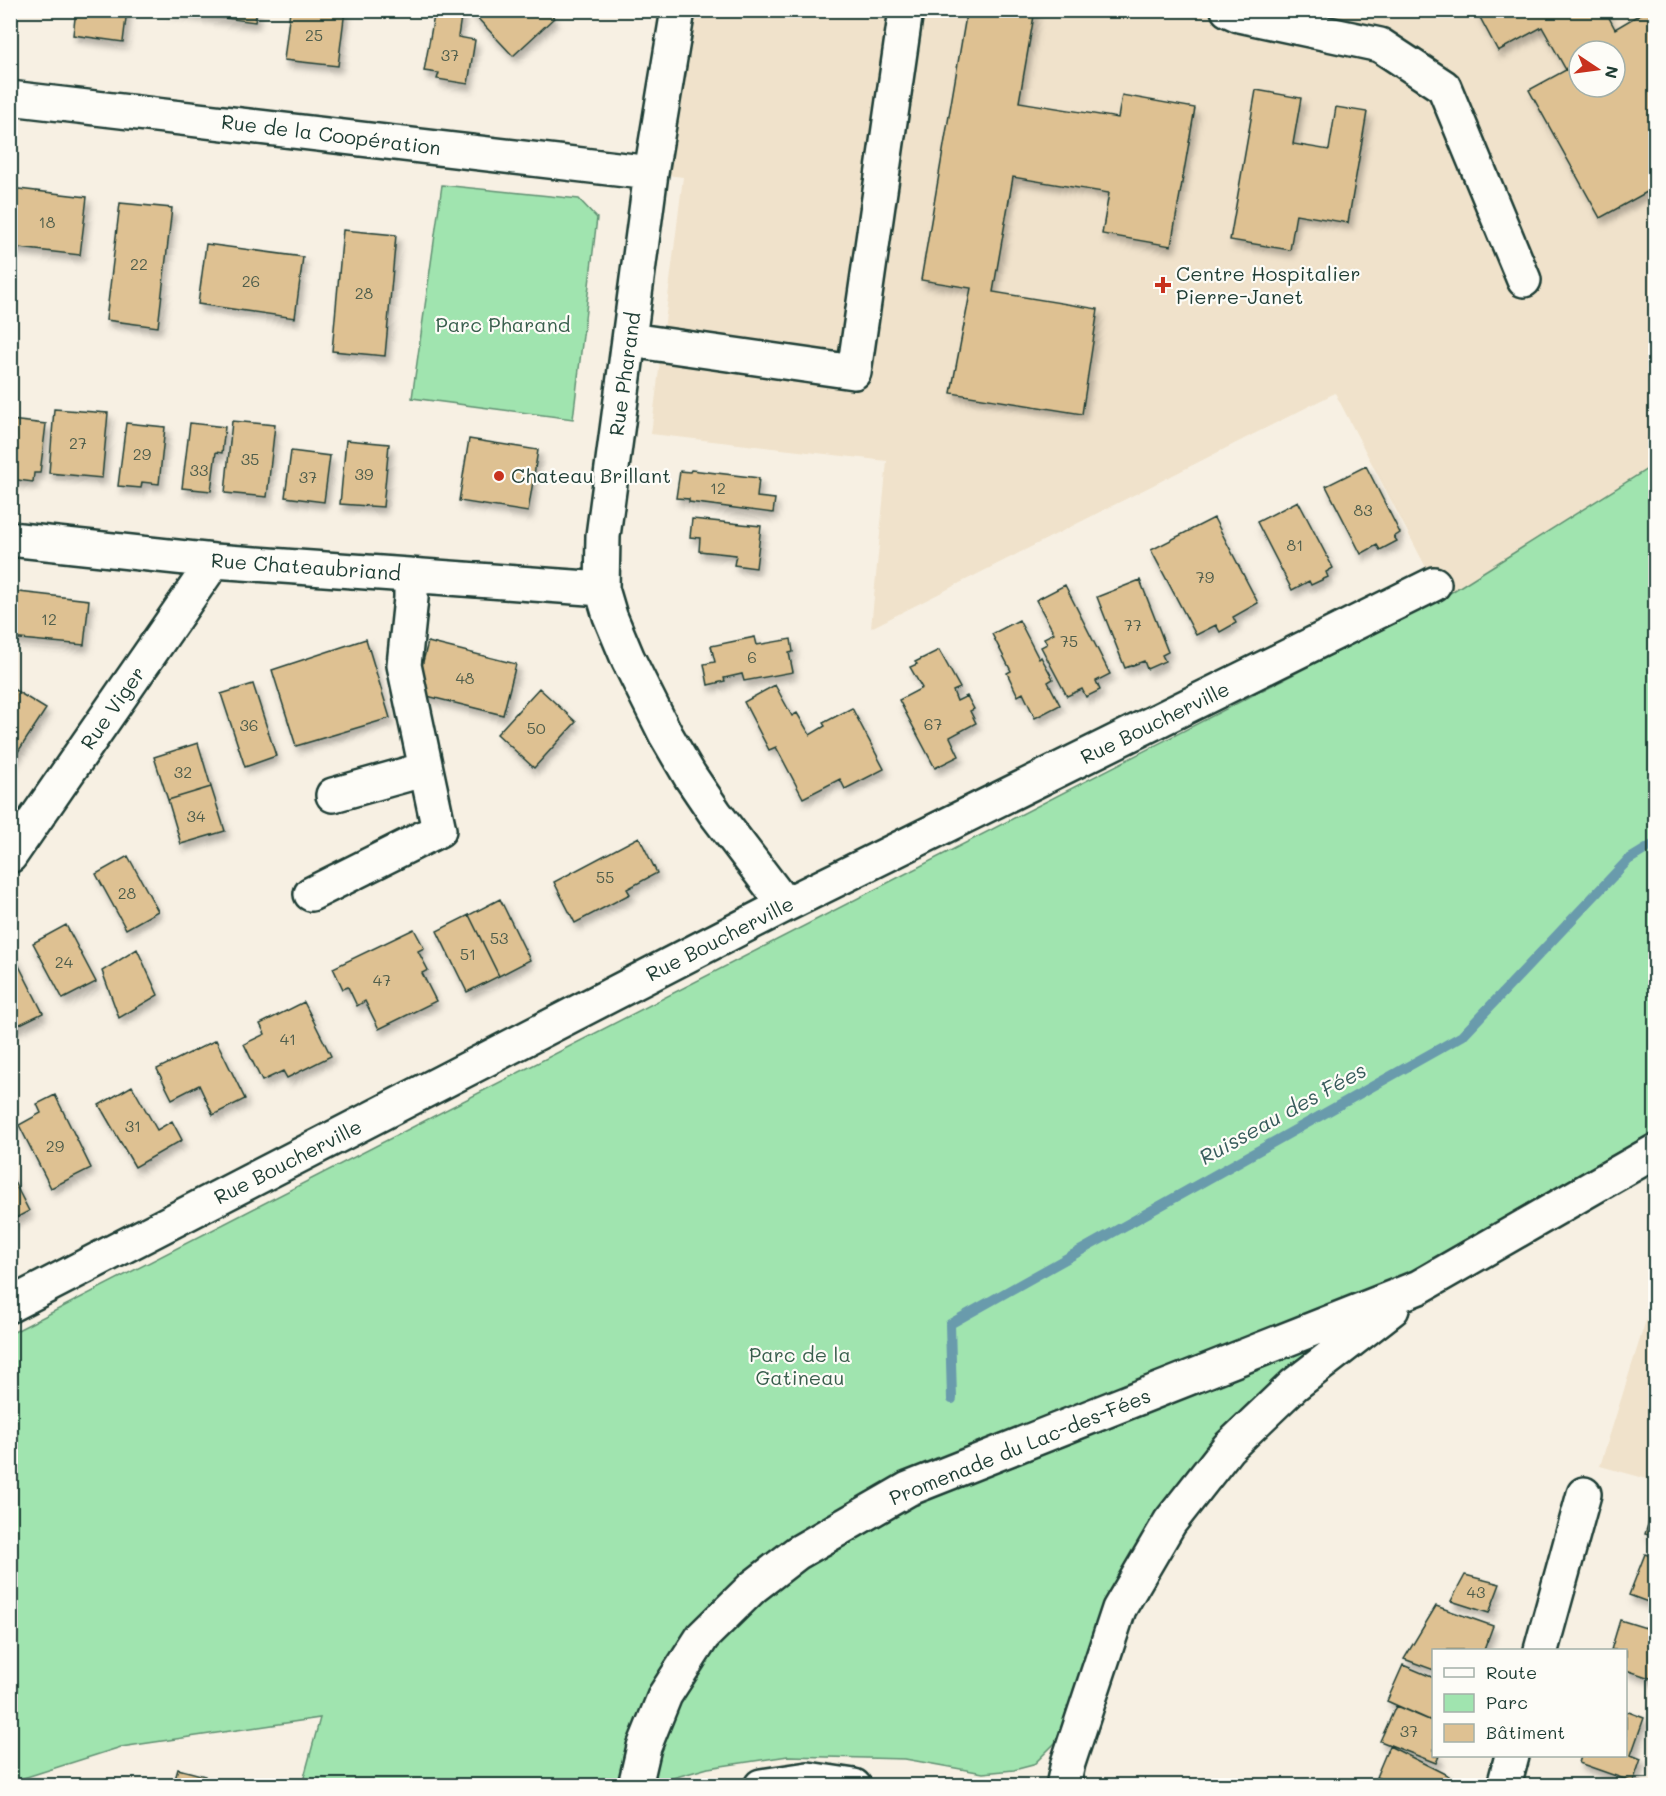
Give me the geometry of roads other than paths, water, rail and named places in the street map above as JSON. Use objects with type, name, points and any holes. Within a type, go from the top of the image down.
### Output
[{"type":"street","name":"Rue Pharand","points":[[678,10],[651,173],[603,536],[602,590],[628,659],[666,735],[715,813],[785,905]]},
{"type":"street","points":[[630,340],[854,372],[906,10]]},
{"type":"street","points":[[1228,10],[1239,15],[1380,45],[1444,87],[1524,280]]},
{"type":"street","name":"Rue de la Coopération","points":[[10,98],[651,173]]},
{"type":"street","name":"Rue Chateaubriand","points":[[10,539],[214,561],[602,590]]},
{"type":"street","name":"Rue Viger","points":[[10,856],[214,561]]},
{"type":"street","points":[[311,894],[439,830],[404,665],[411,576]]},
{"type":"street","name":"Rue Boucherville","points":[[10,1305],[785,905],[1434,584]]},
{"type":"street","points":[[333,795],[426,769]]},
{"type":"street","name":"Promenade du Lac-des-Fées","points":[[635,1785],[644,1748],[665,1695],[703,1636],[753,1587],[797,1552],[908,1490],[1419,1287],[1656,1151]]},
{"type":"street","name":"Promenade du Lac-des-Fées","points":[[1063,1785],[1068,1763],[1119,1609],[1170,1522],[1228,1449],[1294,1385],[1419,1287]]},
{"type":"street","points":[[1541,1649],[1584,1494]]},
{"type":"street","points":[[1504,1785],[1511,1757]]},
{"type":"street","points":[[761,1785],[808,1779],[854,1785]]},
{"type":"waterway","name":"Ruisseau des Fées","points":[[952,1399],[950,1324],[1462,1036],[1628,860],[1656,843]]},
{"type":"place","name":"Centre Hospitalier Pierre-Janet","points":[[1163,285]]},
{"type":"place","name":"Chateau Brillant","points":[[499,476]]},
{"type":"park label","name":"Parc Pharand","points":[[503,325]]},
{"type":"park label","name":"Parc de la Gatineau","points":[[800,1366]]}]
